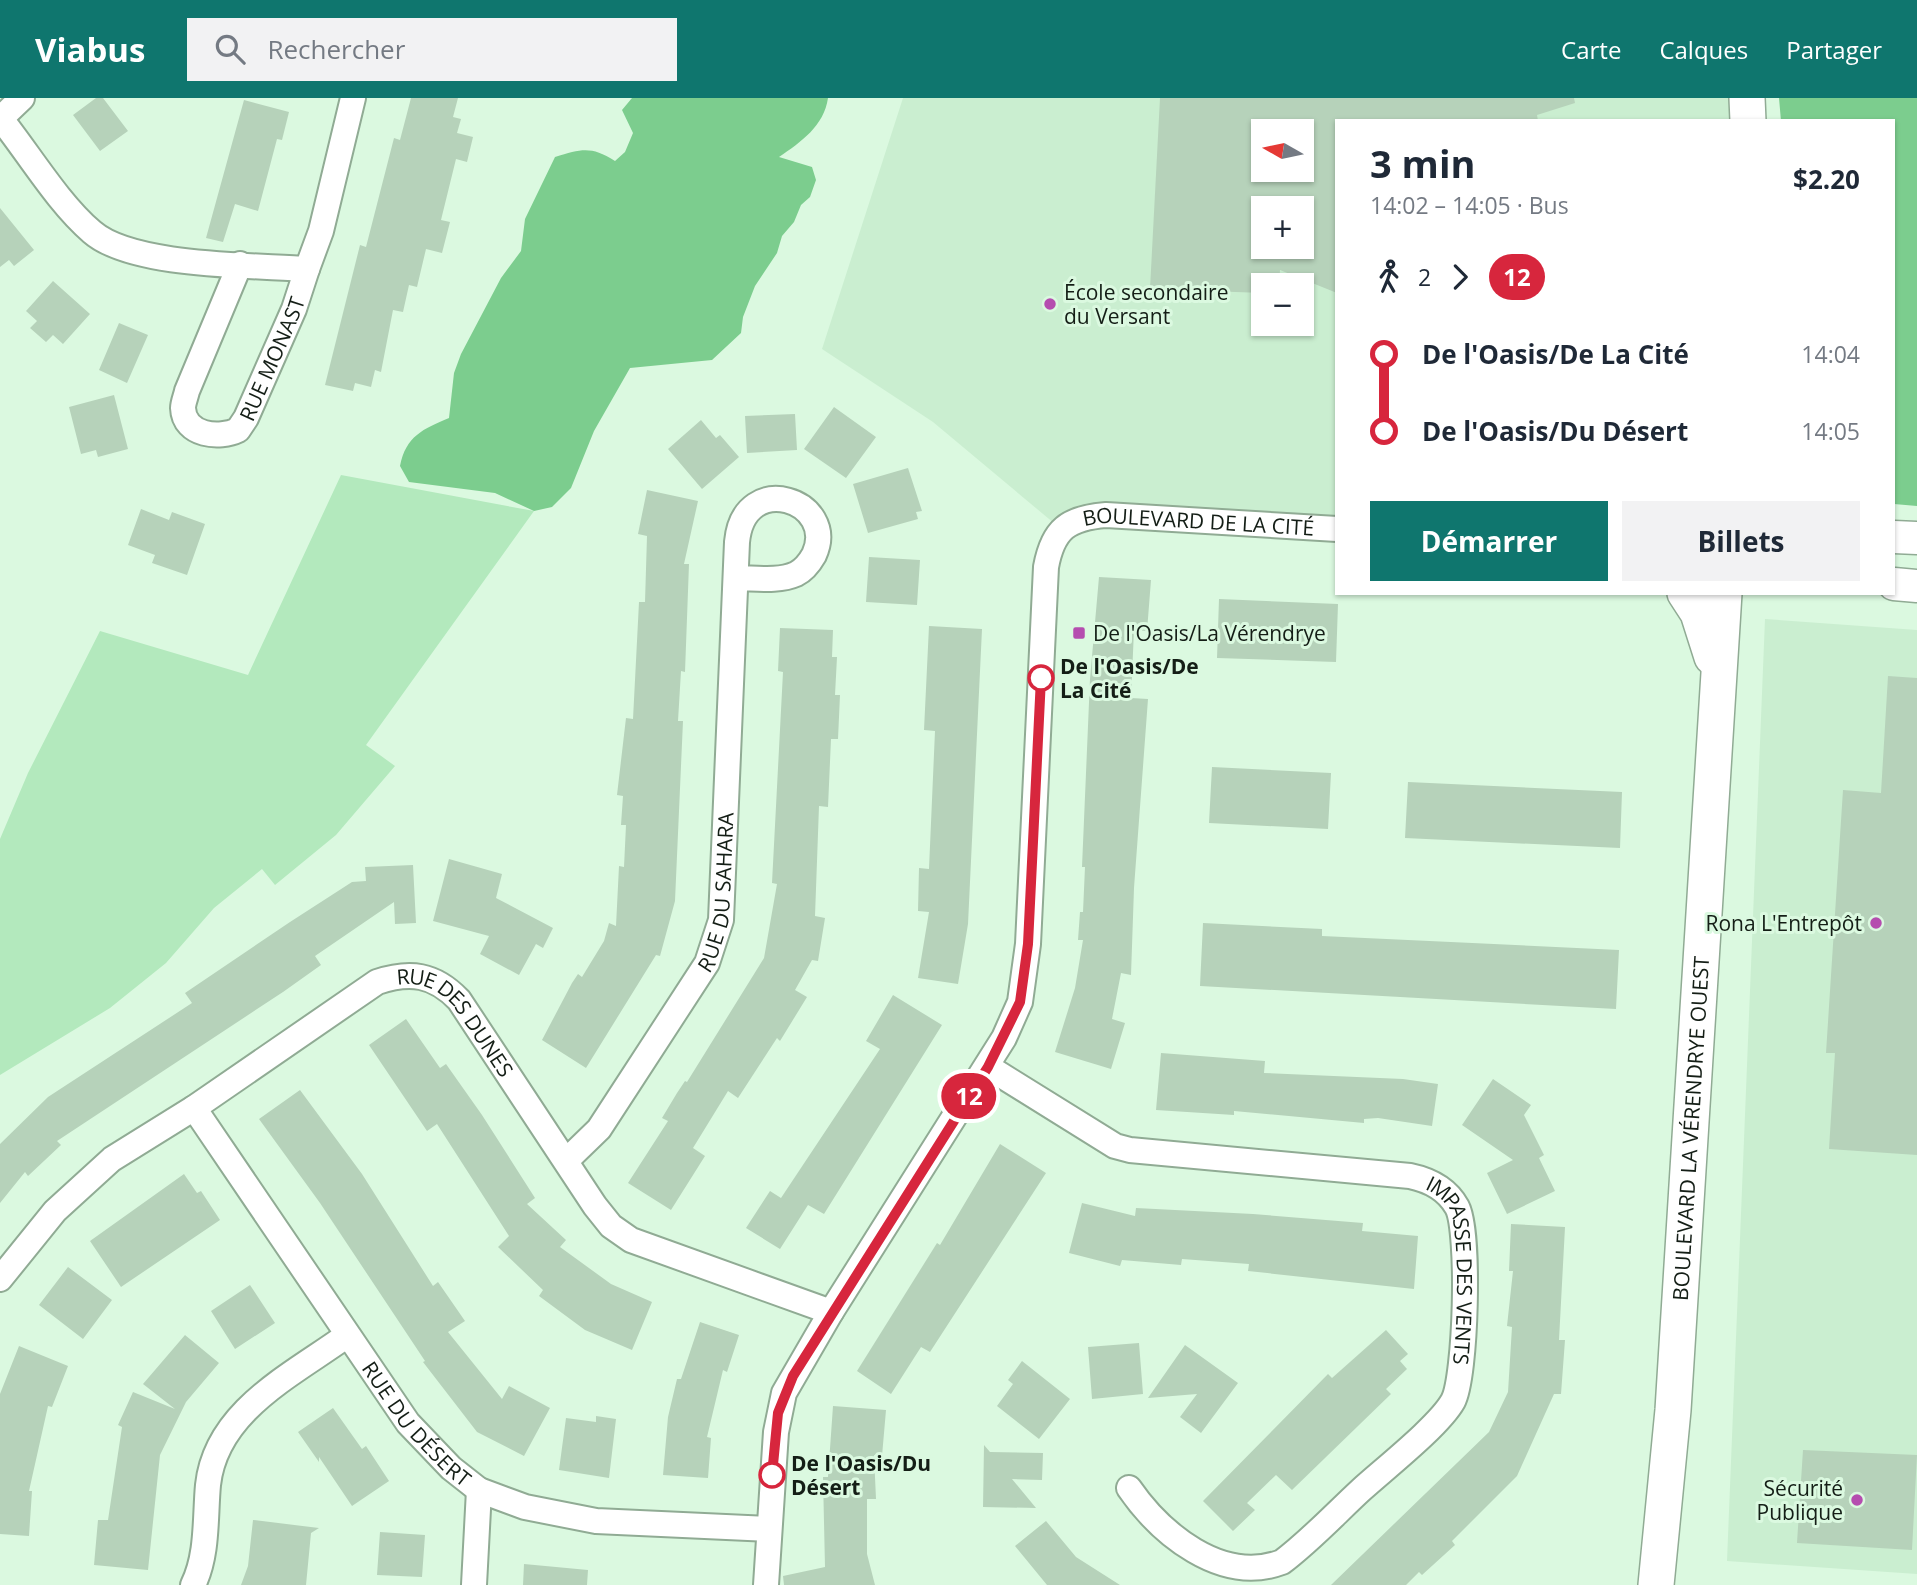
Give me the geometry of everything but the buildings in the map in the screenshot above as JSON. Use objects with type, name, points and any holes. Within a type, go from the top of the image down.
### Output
[{"type":"main road","points":[[1747,98],[1748,119]]},
{"type":"main road","points":[[1686,595],[1698,613],[1718,682]]},
{"type":"main road","name":"BOULEVARD LA VÉRENDRYE OUEST","points":[[1656,1585],[1673,1410],[1724,595]]},
{"type":"main road","name":"BOULEVARD LA VÉRENDRYE OUEST","points":[[1672,1585],[1673,1410]]},
{"type":"street","points":[[0,119],[22,98]]},
{"type":"street","name":"RUE MONAST","points":[[240,264],[187,391],[183,409],[188,421],[199,431],[213,437],[238,430],[246,418],[294,309],[321,231],[353,98]]},
{"type":"street","name":"RUE MONAST","points":[[0,119],[78,217],[109,244],[150,256],[307,269]]},
{"type":"street","name":"BOULEVARD DE LA CITÉ","points":[[988,1067],[1010,1027],[1025,978],[1046,567],[1049,551],[1061,529],[1075,520],[1106,515],[1335,529]]},
{"type":"street","points":[[1895,537],[1917,538]]},
{"type":"street","name":"RUE DU SAHARA","points":[[567,1160],[599,1129],[706,963],[715,943],[721,920],[736,578]]},
{"type":"street","points":[[1895,584],[1917,586]]},
{"type":"street","name":"RUE DES DUNES","points":[[0,1279],[29,1240],[81,1185],[112,1159],[194,1108],[377,982],[397,976],[415,975],[432,978],[459,1000],[595,1206],[611,1226],[631,1240],[831,1311]]},
{"type":"street","points":[[766,1585],[778,1413],[793,1376],[831,1311],[988,1067]]},
{"type":"street","name":"IMPASSE DES VENTS","points":[[988,1067],[1115,1146],[1130,1150],[1410,1176],[1437,1186],[1450,1196],[1459,1209],[1465,1244],[1461,1369],[1453,1401],[1406,1450],[1282,1563],[1251,1575],[1219,1571],[1199,1562],[1165,1537],[1129,1488]]},
{"type":"street","name":"RUE DU DÉSERT","points":[[194,1108],[346,1336],[423,1441],[479,1490],[561,1517],[768,1529]]},
{"type":"street","points":[[193,1585],[203,1552],[214,1457],[222,1437],[252,1404],[346,1336]]},
{"type":"street","points":[[474,1585],[479,1490]]},
{"type":"shaded area","name":"École secondaire du Versant","points":[[903,98],[1747,98],[1748,119],[1335,119],[1335,529],[1106,515],[1061,529],[933,422],[822,349]]},
{"type":"shaded area","points":[[341,475],[534,511],[366,745],[395,766],[336,835],[275,885],[262,869],[214,908],[166,963],[110,1008],[0,1075],[0,839],[28,773],[100,631],[248,675]]},
{"type":"shaded area","points":[[1765,619],[1917,630],[1917,1574],[1727,1561]]},
{"type":"green space","points":[[632,98],[828,98],[817,125],[779,157],[812,167],[816,180],[810,197],[801,205],[794,222],[782,236],[777,253],[755,286],[743,317],[741,333],[712,360],[630,368],[594,431],[571,488],[552,507],[534,511],[495,493],[409,482],[400,466],[407,447],[417,435],[449,418],[454,373],[461,354],[501,278],[521,251],[525,219],[555,157],[586,150],[615,161],[625,152],[633,133],[622,110]]},
{"type":"green space","points":[[1779,98],[1917,98],[1917,506],[1895,504],[1895,119],[1781,119]]},
{"type":"bus line","name":"12","points":[[772,1475],[778,1413],[784,1393],[831,1311],[988,1067],[1020,1002],[1028,944],[1041,678]]},
{"type":"place","name":"École secondaire du Versant","points":[[1050,304]]},
{"type":"place","name":"De l'Oasis/La Vérendrye","points":[[1079,633]]},
{"type":"place","name":"De l'Oasis/De La Cité","points":[[1041,678]]},
{"type":"place","name":"Rona L'Entrepôt","points":[[1876,923]]},
{"type":"place","name":"De l'Oasis/Du Désert","points":[[772,1475]]},
{"type":"place","name":"Sécurité Publique","points":[[1857,1500]]}]
